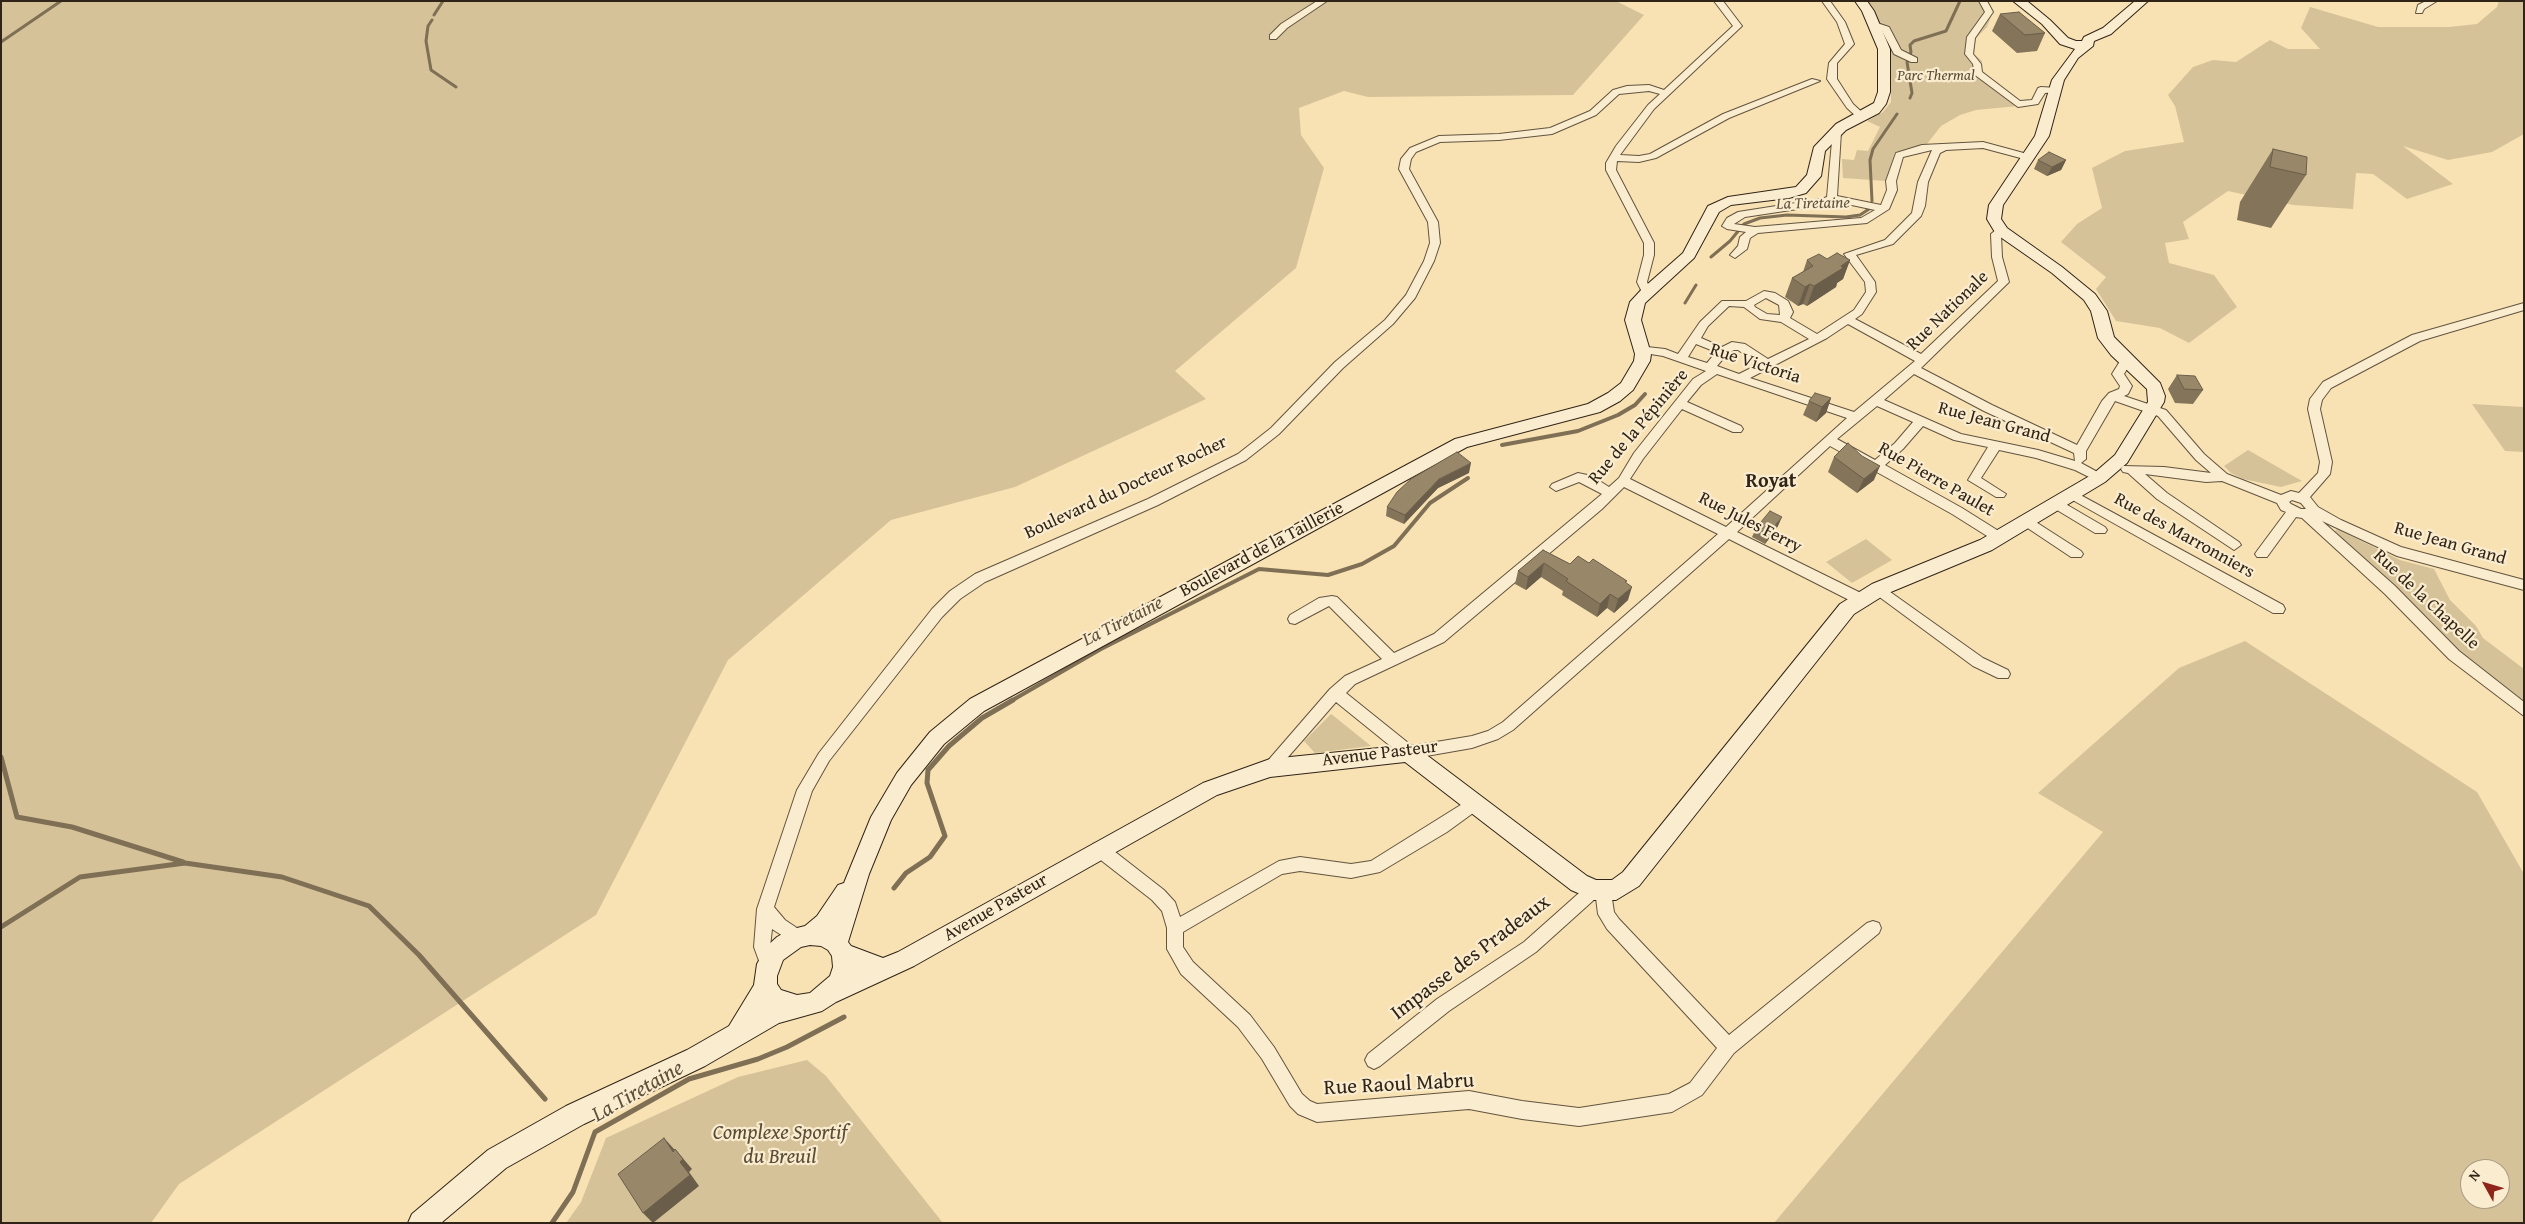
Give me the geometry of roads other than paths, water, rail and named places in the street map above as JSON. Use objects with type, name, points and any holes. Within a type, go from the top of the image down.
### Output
[{"type":"main road","points":[[1642,349],[1633,320],[1638,302],[1690,255],[1714,209],[1728,201],[1789,194],[1809,185],[1814,176],[1819,150],[1836,132],[1880,104],[1884,92],[1885,57],[1874,25],[1861,1]]},
{"type":"main road","points":[[2019,1],[2068,37],[2087,42]]},
{"type":"main road","points":[[1409,753],[1564,872],[1599,890],[1616,890],[1631,879],[1833,623],[1860,599],[1879,589],[2000,538],[2099,478],[2123,467],[2154,402],[2154,387],[2126,361],[2106,338],[2099,311],[2090,297],[2057,270],[2001,231],[1995,224],[1994,210],[2042,136],[2054,90],[2074,56],[2087,42],[2104,32],[2142,1]]},
{"type":"main road","points":[[2068,37],[2110,27]]},
{"type":"main road","points":[[2068,37],[2074,56]]},
{"type":"main road","name":"Boulevard de la Taillerie","points":[[839,948],[858,874],[882,818],[904,779],[937,738],[977,705],[1461,443],[1594,408],[1614,397],[1628,386],[1642,361],[1642,349]]},
{"type":"main road","name":"Avenue Pasteur","points":[[828,994],[928,947],[1210,789],[1270,768],[1409,753]]},
{"type":"main road","name":"Boulevard de la Taillerie","points":[[804,936],[825,923],[858,874]]},
{"type":"main road","points":[[797,1006],[784,1004],[773,998],[766,987],[765,976],[768,964],[775,953],[804,936],[824,936],[839,948],[883,969]]},
{"type":"main road","points":[[421,1223],[497,1159],[575,1115],[696,1058],[773,1014],[797,1006],[814,1003],[828,994],[839,982],[844,967],[839,948]]},
{"type":"main road","points":[[737,1033],[756,1007],[766,987]]},
{"type":"street","points":[[1273,37],[1284,26],[1323,1]]},
{"type":"street","points":[[1647,292],[1642,282],[1649,255],[1649,243],[1611,170],[1613,158],[1651,107],[1738,26],[1718,1]]},
{"type":"street","points":[[1826,1],[1841,22],[1850,44],[1832,62],[1832,79],[1850,106],[1861,116]]},
{"type":"street","points":[[1983,1],[1989,12],[1987,18],[1971,37],[1969,54],[1977,64],[1978,73],[2018,104],[2034,102],[2039,98],[2041,90],[2054,90]]},
{"type":"street","points":[[2419,11],[2421,7],[2433,1]]},
{"type":"street","points":[[1874,25],[1886,29],[1897,52],[1914,60]]},
{"type":"street","points":[[1613,158],[1639,159],[1652,156],[1726,116],[1815,81]]},
{"type":"street","name":"Boulevard du Docteur Rocher","points":[[768,964],[762,947],[765,909],[805,790],[824,756],[907,649],[955,595],[980,578],[1153,502],[1242,457],[1275,431],[1339,365],[1389,322],[1411,296],[1429,261],[1435,243],[1434,222],[1404,169],[1406,159],[1413,150],[1438,139],[1499,137],[1552,131],[1593,113],[1616,92],[1627,89],[1649,88],[1666,93]]},
{"type":"street","points":[[1832,198],[1836,132]]},
{"type":"street","points":[[1740,378],[1817,339],[1849,320],[1864,305],[1871,291],[1870,282],[1850,254],[1889,242],[1905,226],[1920,206],[1923,182],[1936,151],[1942,148],[1967,144],[1983,145],[2028,157]]},
{"type":"street","points":[[1752,198],[1745,205],[1724,216],[1723,223],[1731,228],[1750,230],[1863,221],[1880,208],[1892,190],[1892,180],[1899,155],[1932,146],[1942,148]]},
{"type":"street","points":[[1731,228],[1731,220],[1742,214],[1824,202],[1832,198],[1880,208]]},
{"type":"street","points":[[1735,255],[1743,247],[1745,237],[1750,230]]},
{"type":"street","name":"Rue Nationale","points":[[1856,417],[1923,360],[2004,282],[1996,239],[1996,234],[2001,231]]},
{"type":"street","points":[[1681,358],[1704,324],[1726,303],[1748,304],[1764,294],[1771,295],[1784,303],[1787,312],[1784,319]]},
{"type":"street","points":[[1748,304],[1751,310],[1764,317],[1784,319],[1817,339]]},
{"type":"street","points":[[2302,498],[2324,474],[2326,462],[2314,409],[2316,399],[2327,386],[2416,338],[2524,306]]},
{"type":"street","points":[[1849,320],[1923,360]]},
{"type":"street","points":[[1694,339],[1723,351],[1732,346],[1741,347],[1768,364]]},
{"type":"street","name":"Rue Victoria","points":[[1642,349],[1681,358],[1856,417]]},
{"type":"street","name":"Rue de la Pépinière","points":[[1270,768],[1285,747],[1335,693],[1350,680],[1439,638],[1623,482],[1638,456],[1697,382],[1712,369],[1723,351]]},
{"type":"street","points":[[2079,467],[2080,451],[2106,404],[2113,396],[2124,391],[2126,386],[2118,374],[2126,361]]},
{"type":"street","points":[[1913,369],[1988,408],[2080,451]]},
{"type":"street","points":[[2113,396],[2140,406],[2154,402],[2200,457],[2223,477],[2282,500],[2283,504],[2304,512]]},
{"type":"street","name":"Rue Jean Grand","points":[[1874,400],[1920,422],[1958,437],[2038,454],[2079,467],[2099,478]]},
{"type":"street","points":[[1681,404],[1737,429]]},
{"type":"street","name":"Avenue Pasteur","points":[[1409,753],[1472,742],[1493,735],[1508,726],[1728,533],[1856,417]]},
{"type":"street","points":[[1876,466],[1920,422]]},
{"type":"street","name":"Rue Pierre Paulet","points":[[1823,445],[1876,466],[1957,511],[2000,538]]},
{"type":"street","points":[[1995,446],[1974,480],[2000,494]]},
{"type":"street","points":[[2123,467],[2206,478],[2223,477]]},
{"type":"street","points":[[2123,467],[2234,545]]},
{"type":"street","points":[[1556,487],[1578,477],[1588,479],[1610,493]]},
{"type":"street","name":"Rue Jules Ferry","points":[[1623,482],[1860,599]]},
{"type":"street","points":[[2262,554],[2304,512],[2310,503],[2302,498],[2287,496],[2282,500]]},
{"type":"street","points":[[2065,499],[2100,530]]},
{"type":"street","name":"Rue des Marronniers","points":[[2065,499],[2278,609]]},
{"type":"street","name":"Rue Jean Grand","points":[[2304,512],[2336,523],[2397,551],[2524,585]]},
{"type":"street","name":"Rue de la Chapelle","points":[[2304,512],[2390,590],[2454,655],[2524,710]]},
{"type":"street","points":[[2028,522],[2076,554]]},
{"type":"street","points":[[1879,589],[1978,662],[2003,674]]},
{"type":"street","points":[[1295,619],[1324,602],[1332,601],[1392,660]]},
{"type":"street","points":[[1335,693],[1409,753]]},
{"type":"street","points":[[1175,928],[1279,868],[1300,864],[1351,871],[1374,867],[1441,827],[1475,803]]},
{"type":"street","name":"Rue Raoul Mabru","points":[[1099,850],[1158,895],[1168,907],[1175,928],[1175,949],[1188,968],[1244,1021],[1268,1053],[1296,1100],[1304,1108],[1317,1114],[1469,1100],[1522,1110],[1579,1117],[1672,1103],[1696,1089],[1728,1047],[1873,928]]},
{"type":"street","points":[[1599,890],[1606,914],[1613,924],[1728,1047]]},
{"type":"street","name":"Impasse des Pradeaux","points":[[1374,1060],[1443,1005],[1530,947],[1599,890]]},
{"type":"street","points":[[765,909],[779,925],[804,936]]},
{"type":"waterway","points":[[1,42],[61,1]]},
{"type":"waterway","points":[[434,15],[443,1]]},
{"type":"waterway","name":"La Tiretaine","points":[[1910,98],[1912,93],[1907,62],[1911,52],[1910,45],[1914,41],[1946,31],[1960,1]]},
{"type":"waterway","points":[[432,20],[428,26],[426,41],[431,70],[456,87]]},
{"type":"waterway","name":"La Tiretaine","points":[[1872,201],[1870,160],[1873,149],[1897,114]]},
{"type":"waterway","name":"La Tiretaine","points":[[1711,257],[1730,241],[1744,224],[1760,218],[1787,215],[1846,217],[1860,215],[1869,209]]},
{"type":"waterway","name":"La Tiretaine","points":[[1685,303],[1696,285]]},
{"type":"waterway","name":"La Tiretaine","points":[[1502,445],[1578,431],[1618,415],[1635,405],[1645,394]]},
{"type":"waterway","name":"La Tiretaine","points":[[1011,701],[1101,649],[1259,569],[1328,575],[1362,564],[1394,546],[1430,503],[1468,478]]},
{"type":"waterway","name":"La Tiretaine","points":[[894,888],[906,873],[930,857],[945,836],[927,783],[928,770],[949,746],[982,718],[1013,700]]},
{"type":"waterway","points":[[1,757],[17,817],[72,827],[183,862]]},
{"type":"waterway","points":[[1,927],[80,877],[185,863],[282,877],[369,906],[419,955],[545,1099]]},
{"type":"waterway","name":"La Tiretaine","points":[[552,1223],[573,1192],[595,1132],[689,1079],[758,1059],[787,1047],[844,1017]]},
{"type":"district","name":"Royat","points":[[1771,482]]},
{"type":"park label","name":"Parc Thermal","points":[[1936,76]]},
{"type":"park label","name":"Complexe Sportif du Breuil","points":[[780,1146]]}]
